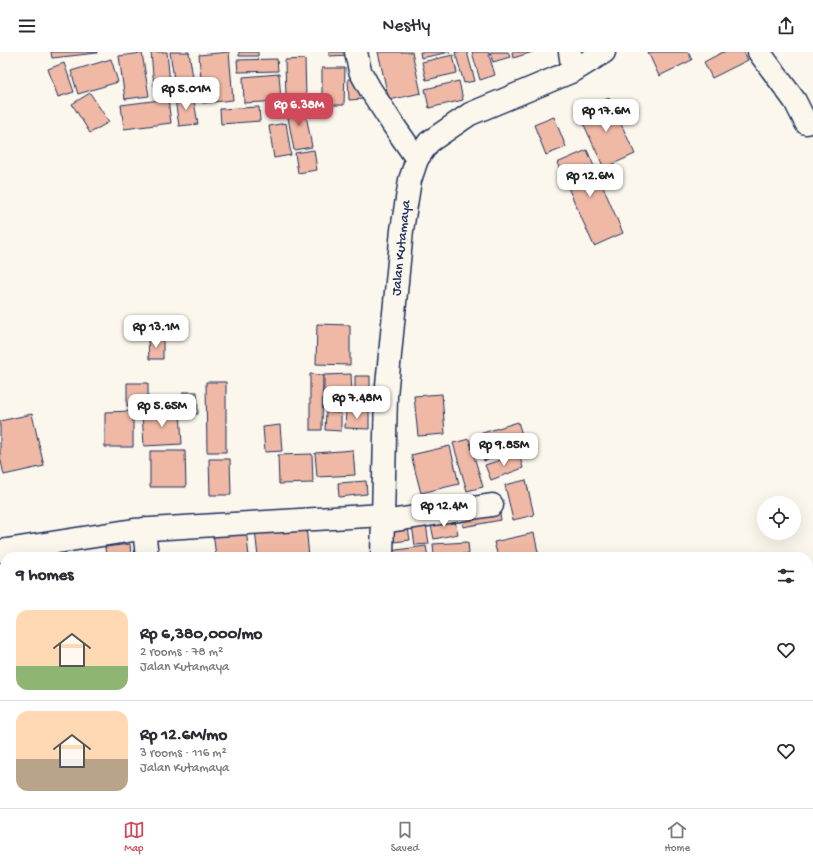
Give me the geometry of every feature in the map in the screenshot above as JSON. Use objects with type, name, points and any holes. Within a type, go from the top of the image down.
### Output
[{"type":"street","points":[[356,52],[360,71],[370,89],[417,159]]},
{"type":"street","name":"Jalan Kutamaya","points":[[382,552],[386,396],[402,230],[410,180],[417,159],[429,142],[470,114],[571,62],[604,52]]},
{"type":"street","points":[[759,52],[795,101],[806,124]]},
{"type":"street","points":[[0,552],[144,529],[382,518],[492,504]]},
{"type":"street","points":[[144,529],[146,552]]},
{"type":"building","points":[[51,52],[97,52],[97,53],[52,58]]},
{"type":"building","points":[[151,52],[167,52],[170,84],[154,86]]},
{"type":"building","points":[[170,52],[189,52],[195,90],[176,93]]},
{"type":"building","points":[[229,52],[233,100],[203,103],[199,55]]},
{"type":"building","points":[[239,52],[258,52],[258,56],[239,56]]},
{"type":"building","points":[[329,52],[349,52],[350,55],[329,56]]},
{"type":"building","points":[[378,52],[412,52],[421,93],[389,100]]},
{"type":"building","points":[[420,52],[450,52],[421,58]]},
{"type":"building","points":[[455,52],[467,52],[475,81],[464,83]]},
{"type":"building","points":[[472,52],[488,52],[495,75],[480,80]]},
{"type":"building","points":[[490,52],[508,52],[510,57],[493,62]]},
{"type":"building","points":[[512,52],[533,52],[513,58]]},
{"type":"building","points":[[648,52],[688,52],[692,60],[659,76]]},
{"type":"building","points":[[723,52],[744,52],[748,60],[712,78],[704,62]]},
{"type":"building","points":[[142,53],[149,96],[125,99],[119,56]]},
{"type":"building","points":[[453,55],[457,73],[426,80],[422,62]]},
{"type":"building","points":[[111,59],[118,82],[78,94],[71,71]]},
{"type":"building","points":[[277,59],[278,71],[238,72],[237,60]]},
{"type":"building","points":[[305,59],[306,97],[286,98],[285,60]]},
{"type":"building","points":[[64,63],[74,92],[58,97],[48,69]]},
{"type":"building","points":[[322,68],[345,68],[344,105],[322,105]]},
{"type":"building","points":[[279,74],[281,101],[244,103],[243,77]]},
{"type":"building","points":[[362,78],[363,99],[349,100],[348,79]]},
{"type":"building","points":[[459,81],[463,100],[429,108],[425,89]]},
{"type":"building","points":[[90,93],[109,122],[90,133],[72,104]]},
{"type":"building","points":[[193,96],[198,124],[179,126],[175,99]]},
{"type":"building","points":[[609,98],[635,154],[604,168],[578,112]]},
{"type":"building","points":[[168,99],[171,123],[124,129],[121,105]]},
{"type":"building","points":[[304,104],[312,147],[294,150],[286,107]]},
{"type":"building","points":[[259,107],[260,121],[221,124],[220,109]]},
{"type":"building","points":[[554,117],[566,147],[546,155],[534,125]]},
{"type":"building","points":[[286,123],[291,155],[274,158],[269,126]]},
{"type":"building","points":[[314,150],[317,170],[298,173],[295,153]]},
{"type":"building","points":[[587,150],[623,233],[594,246],[557,163]]},
{"type":"building","points":[[317,324],[350,325],[350,365],[316,364]]},
{"type":"building","points":[[148,340],[163,340],[163,359],[149,359]]},
{"type":"building","points":[[310,374],[323,375],[322,430],[310,430]]},
{"type":"building","points":[[351,374],[352,394],[324,395],[324,375]]},
{"type":"building","points":[[355,376],[370,376],[370,393],[355,394]]},
{"type":"building","points":[[206,382],[226,382],[226,452],[207,452]]},
{"type":"building","points":[[127,383],[148,383],[148,406],[127,406]]},
{"type":"building","points":[[183,392],[197,392],[198,414],[183,414]]},
{"type":"building","points":[[442,394],[445,434],[418,436],[414,396]]},
{"type":"building","points":[[180,410],[182,444],[144,446],[142,412]]},
{"type":"building","points":[[346,410],[369,411],[369,429],[345,428]]},
{"type":"building","points":[[133,411],[133,447],[105,447],[105,412]]},
{"type":"building","points":[[326,412],[341,413],[341,431],[325,430]]},
{"type":"building","points":[[32,414],[44,466],[4,475],[0,457],[0,421]]},
{"type":"building","points":[[518,422],[526,447],[484,461],[476,435]]},
{"type":"building","points":[[280,425],[282,451],[265,452],[263,427]]},
{"type":"building","points":[[469,439],[483,487],[467,491],[453,443]]},
{"type":"building","points":[[450,446],[459,484],[421,493],[411,455]]},
{"type":"building","points":[[353,450],[355,475],[317,477],[315,453]]},
{"type":"building","points":[[150,451],[185,451],[186,487],[150,487]]},
{"type":"building","points":[[312,454],[313,483],[279,484],[278,455]]},
{"type":"building","points":[[519,454],[523,468],[491,480],[485,465]]},
{"type":"building","points":[[209,459],[230,459],[231,495],[210,495]]},
{"type":"building","points":[[526,480],[534,515],[513,520],[505,485]]},
{"type":"building","points":[[366,481],[367,494],[339,497],[338,483]]},
{"type":"building","points":[[499,508],[501,520],[463,527],[461,514]]},
{"type":"building","points":[[425,517],[429,544],[415,545],[411,519]]},
{"type":"building","points":[[454,517],[458,534],[434,539],[430,521]]},
{"type":"building","points":[[407,522],[410,540],[394,542],[392,524]]},
{"type":"building","points":[[306,525],[309,552],[257,552],[255,530]]},
{"type":"building","points":[[246,528],[248,552],[215,552],[213,532]]},
{"type":"building","points":[[534,533],[538,552],[497,552],[494,542]]},
{"type":"building","points":[[468,542],[469,552],[434,552],[433,544]]},
{"type":"building","points":[[130,544],[131,552],[106,552],[105,547]]},
{"type":"building","points":[[426,546],[427,552],[390,552]]}]
